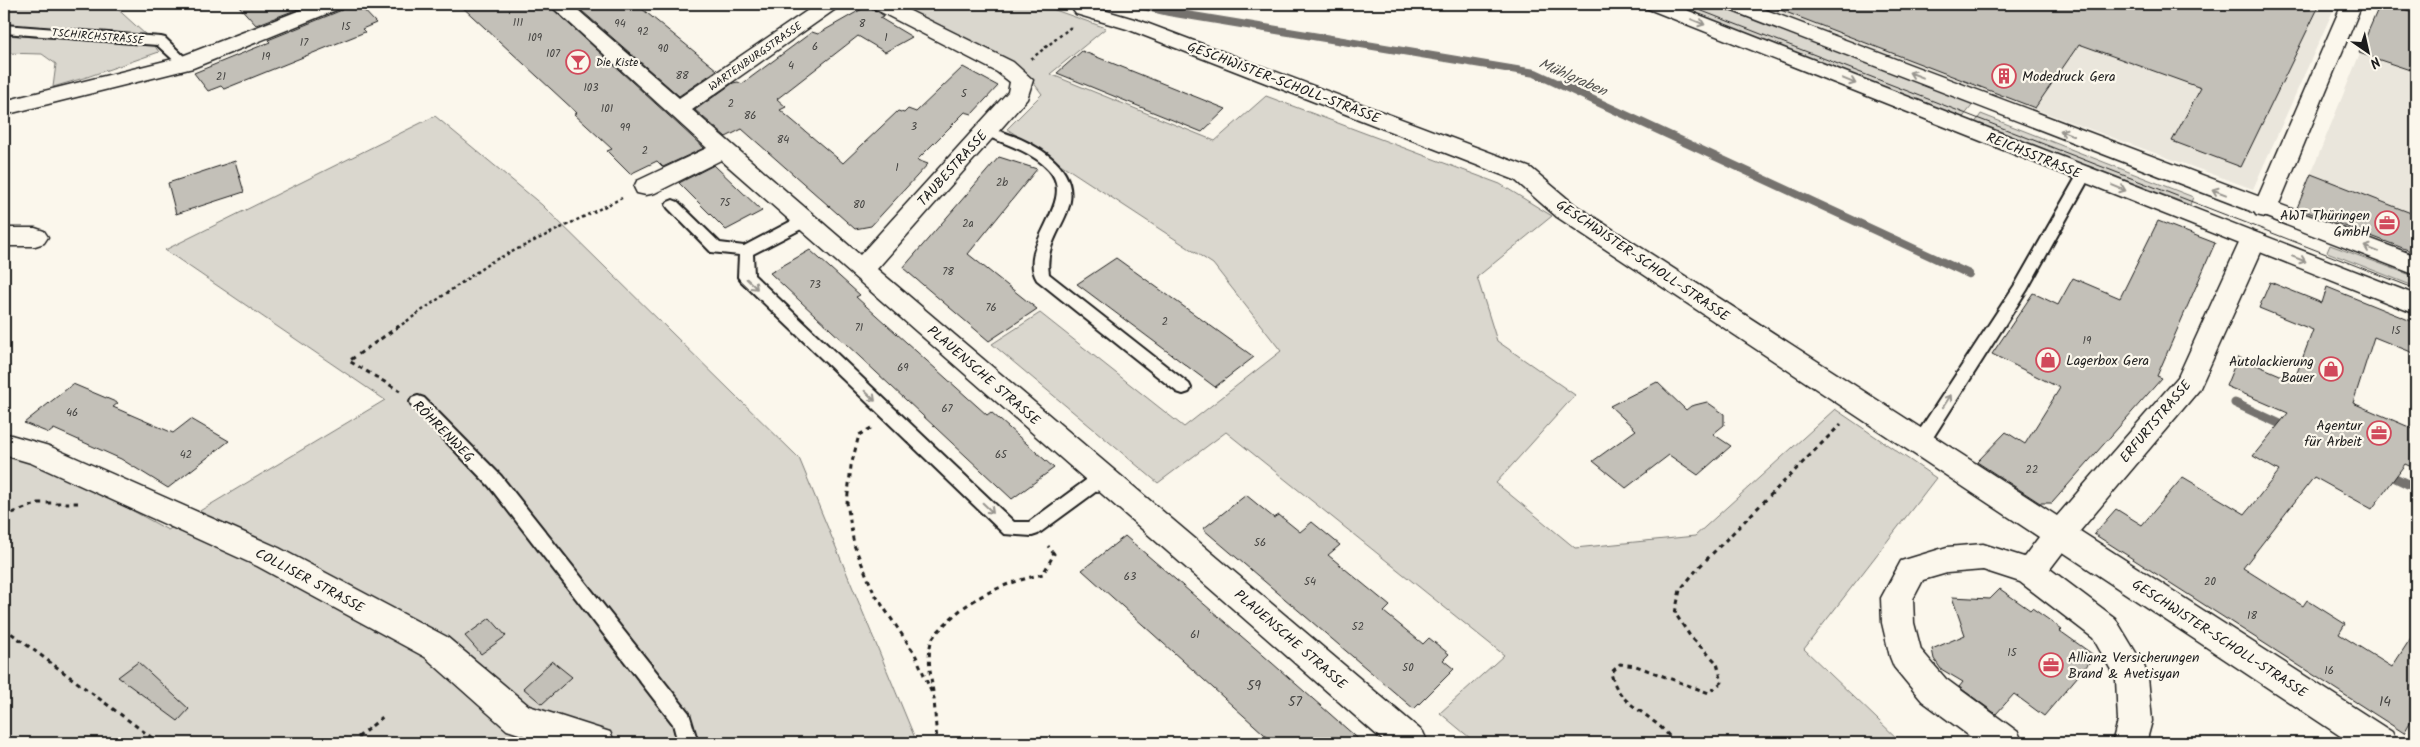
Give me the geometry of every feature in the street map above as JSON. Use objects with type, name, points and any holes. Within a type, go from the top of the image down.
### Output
[{"type":"street","points":[[4,108],[185,63],[334,4]]},
{"type":"street","name":"PLAUENSCHE STRASSE","points":[[559,4],[679,108],[723,150],[804,221],[1411,743]]},
{"type":"street","name":"WARTENBURGSTRASSE","points":[[679,108],[830,4]]},
{"type":"street","points":[[880,4],[1009,70]]},
{"type":"street","name":"REICHSSTRASSE","points":[[1653,4],[2416,305]]},
{"type":"street","points":[[2265,209],[2352,4]]},
{"type":"street","points":[[1740,5],[2416,266]]},
{"type":"street","name":"GESCHWISTER-SCHOLL-STRASSE","points":[[1086,11],[1134,25],[1523,174],[1566,211],[2380,743]]},
{"type":"street","name":"TAUBESTRASSE","points":[[862,269],[1019,94],[1022,80],[1009,70]]},
{"type":"street","points":[[646,187],[723,150]]},
{"type":"street","name":"ERFURTSTRASSE","points":[[2060,533],[2189,383],[2253,241],[2265,209]]},
{"type":"street","points":[[4,236],[34,237]]},
{"type":"street","name":"COLLISER STRASSE","points":[[4,444],[39,454],[268,557],[436,647],[519,718],[598,743]]},
{"type":"street","points":[[2030,572],[2060,533]]},
{"type":"street","points":[[2006,743],[1934,690],[1906,658],[1898,623],[1897,598],[1912,570],[1947,560],[1983,558],[2030,572],[2104,628],[2132,677],[2135,721],[2129,743]]},
{"type":"lane","name":"TSCHIRCHSTRASSE","points":[[4,29],[161,41],[185,63]]},
{"type":"lane","points":[[986,131],[1009,140],[1033,153],[1048,162],[1059,172],[1063,195],[1060,210],[1040,249],[1039,262],[1042,276],[1183,388]]},
{"type":"lane","points":[[1921,442],[2022,286],[2084,175]]},
{"type":"lane","points":[[673,205],[716,248],[746,251],[804,221]]},
{"type":"lane","points":[[746,251],[746,277],[1010,529],[1032,529],[1103,477]]},
{"type":"lane","name":"RÖHRENWEG","points":[[418,402],[501,489],[682,720],[688,743]]},
{"type":"path","points":[[1009,70],[1086,11]]},
{"type":"path","name":"RÖHRENWEG","points":[[418,402],[349,361],[491,262],[646,187]]},
{"type":"path","points":[[1675,743],[1659,725],[1625,702],[1613,688],[1611,674],[1620,664],[1636,666],[1709,693],[1722,682],[1717,663],[1690,636],[1675,613],[1680,590],[1699,567],[1861,403]]},
{"type":"path","points":[[859,435],[851,466],[847,503],[854,545],[874,593],[915,654],[934,698]]},
{"type":"path","points":[[4,516],[40,503],[87,502]]},
{"type":"path","points":[[937,743],[930,667],[932,639],[953,615],[984,592],[1020,579],[1043,574],[1054,554]]},
{"type":"path","points":[[4,628],[159,743]]},
{"type":"path","points":[[351,743],[385,715]]},
{"type":"shaded area","points":[[4,4],[112,4],[146,35],[4,24]]},
{"type":"shaded area","points":[[897,4],[1038,4],[1106,28],[1050,74],[1215,141],[1266,96],[1500,184],[1552,216],[1477,277],[1497,341],[1575,395],[1496,483],[1575,548],[1695,536],[1835,409],[1936,478],[1804,649],[1902,743],[1476,743],[1440,713],[1504,655],[1226,432],[1158,483],[992,344],[1040,313],[1184,427],[1281,351],[1213,264],[1007,129],[1042,94],[1027,74]]},
{"type":"shaded area","points":[[1660,4],[1718,4],[1975,102],[1960,121]]},
{"type":"shaded area","points":[[1749,4],[2336,4],[2253,189]]},
{"type":"shaded area","points":[[2380,4],[2388,4],[2416,13],[2416,253],[2297,208]]},
{"type":"shaded area","points":[[4,35],[154,45],[159,52],[53,87],[56,64],[42,54],[4,53]]},
{"type":"shaded area","points":[[1981,114],[2193,197],[2190,205],[2089,166],[2063,160],[1973,126]]},
{"type":"shaded area","points":[[435,116],[542,205],[799,458],[917,743],[4,743],[4,453],[67,475],[168,530],[385,400],[165,250]]},
{"type":"shaded area","points":[[2330,245],[2416,277],[2416,287],[2327,252]]},
{"type":"building","points":[[237,4],[311,4],[256,25]]},
{"type":"building","points":[[346,4],[358,4],[376,23],[362,29],[365,32],[224,89],[221,86],[208,91],[194,73],[342,10]]},
{"type":"building","points":[[459,4],[547,4],[704,148],[663,167],[657,161],[630,174],[607,151],[612,149],[574,114],[577,113]]},
{"type":"building","points":[[574,4],[636,4],[717,70],[679,96]]},
{"type":"building","points":[[1771,4],[2320,4],[2241,167],[2172,141],[2201,88],[2079,44],[2035,108],[1770,6]]},
{"type":"building","points":[[2380,4],[2388,4],[2416,13],[2416,72],[2359,53]]},
{"type":"building","points":[[869,5],[884,16],[880,18],[912,37],[885,52],[858,36],[777,99],[786,107],[780,110],[843,163],[898,111],[904,113],[908,109],[916,112],[963,67],[998,86],[972,114],[965,112],[917,160],[928,164],[871,226],[855,229],[742,129],[726,137],[695,110],[733,83],[738,82],[742,84],[812,32],[818,34]]},
{"type":"building","points":[[1082,51],[1226,109],[1202,132],[1057,73]]},
{"type":"building","points":[[999,157],[1037,169],[968,254],[1037,309],[989,341],[903,268]]},
{"type":"building","points":[[235,161],[244,192],[176,214],[168,183]]},
{"type":"building","points":[[714,165],[762,211],[726,230],[679,183]]},
{"type":"building","points":[[2311,174],[2416,215],[2416,253],[2297,208]]},
{"type":"building","points":[[2158,221],[2215,243],[2157,376],[2162,378],[2052,503],[2040,503],[1977,462],[2006,432],[2025,444],[2060,388],[1992,354],[2033,293],[2058,305],[2073,278],[2120,298]]},
{"type":"building","points":[[810,250],[860,295],[856,297],[987,415],[991,412],[1054,468],[1012,499],[770,273]]},
{"type":"building","points":[[1116,258],[1254,357],[1215,387],[1077,284]]},
{"type":"building","points":[[2270,282],[2322,303],[2327,287],[2416,323],[2416,354],[2374,337],[2353,403],[2416,430],[2416,469],[2405,464],[2372,509],[2314,477],[2243,568],[2303,606],[2307,600],[2345,624],[2339,634],[2392,667],[2416,630],[2416,712],[2404,733],[2094,534],[2116,509],[2142,525],[2183,477],[2245,514],[2279,471],[2253,456],[2288,413],[2226,386],[2238,357],[2294,381],[2313,330],[2259,308]]},
{"type":"building","points":[[1657,382],[1686,410],[1691,406],[1707,402],[1724,414],[1724,425],[1713,434],[1731,446],[1698,475],[1669,455],[1626,488],[1593,461],[1636,430],[1610,406]]},
{"type":"building","points":[[73,384],[118,403],[113,407],[173,433],[191,419],[229,441],[168,488],[121,459],[54,429],[49,433],[24,423]]},
{"type":"building","points":[[1246,495],[1274,518],[1279,515],[1300,532],[1312,522],[1340,545],[1328,555],[1390,606],[1384,612],[1423,644],[1429,638],[1449,654],[1443,660],[1454,669],[1414,709],[1203,529]]},
{"type":"building","points":[[1125,536],[1363,743],[1274,743],[1082,570]]},
{"type":"building","points":[[2000,589],[2062,629],[2060,631],[2095,656],[2044,716],[2014,694],[1996,714],[1959,687],[1963,682],[1941,669],[1934,659],[1932,649],[1965,635],[1952,597],[1990,599]]},
{"type":"building","points":[[490,618],[506,636],[481,654],[465,636]]},
{"type":"building","points":[[552,661],[572,677],[542,704],[523,688]]},
{"type":"building","points":[[138,662],[189,709],[178,721],[118,677]]},
{"type":"waterway","name":"Mühlgraben","points":[[1135,4],[1169,12],[1535,73],[1969,274]]},
{"type":"waterway","name":"Mühlgraben","points":[[2235,403],[2289,428]]},
{"type":"waterway","name":"Mühlgraben","points":[[2385,473],[2416,488]]},
{"type":"tram line","points":[[1684,4],[2416,289]]},
{"type":"place","name":"Die Kiste","points":[[578,62]]},
{"type":"place","name":"Modedruck Gera","points":[[2004,76]]},
{"type":"place","name":"AWT Thüringen GmbH","points":[[2387,223]]},
{"type":"place","name":"Lagerbox Gera","points":[[2048,360]]},
{"type":"place","name":"Autolackierung Bauer","points":[[2331,369]]},
{"type":"place","name":"Agentur für Arbeit","points":[[2379,433]]},
{"type":"place","name":"Allianz Versicherungen Brand & Avetisyan","points":[[2051,665]]}]
